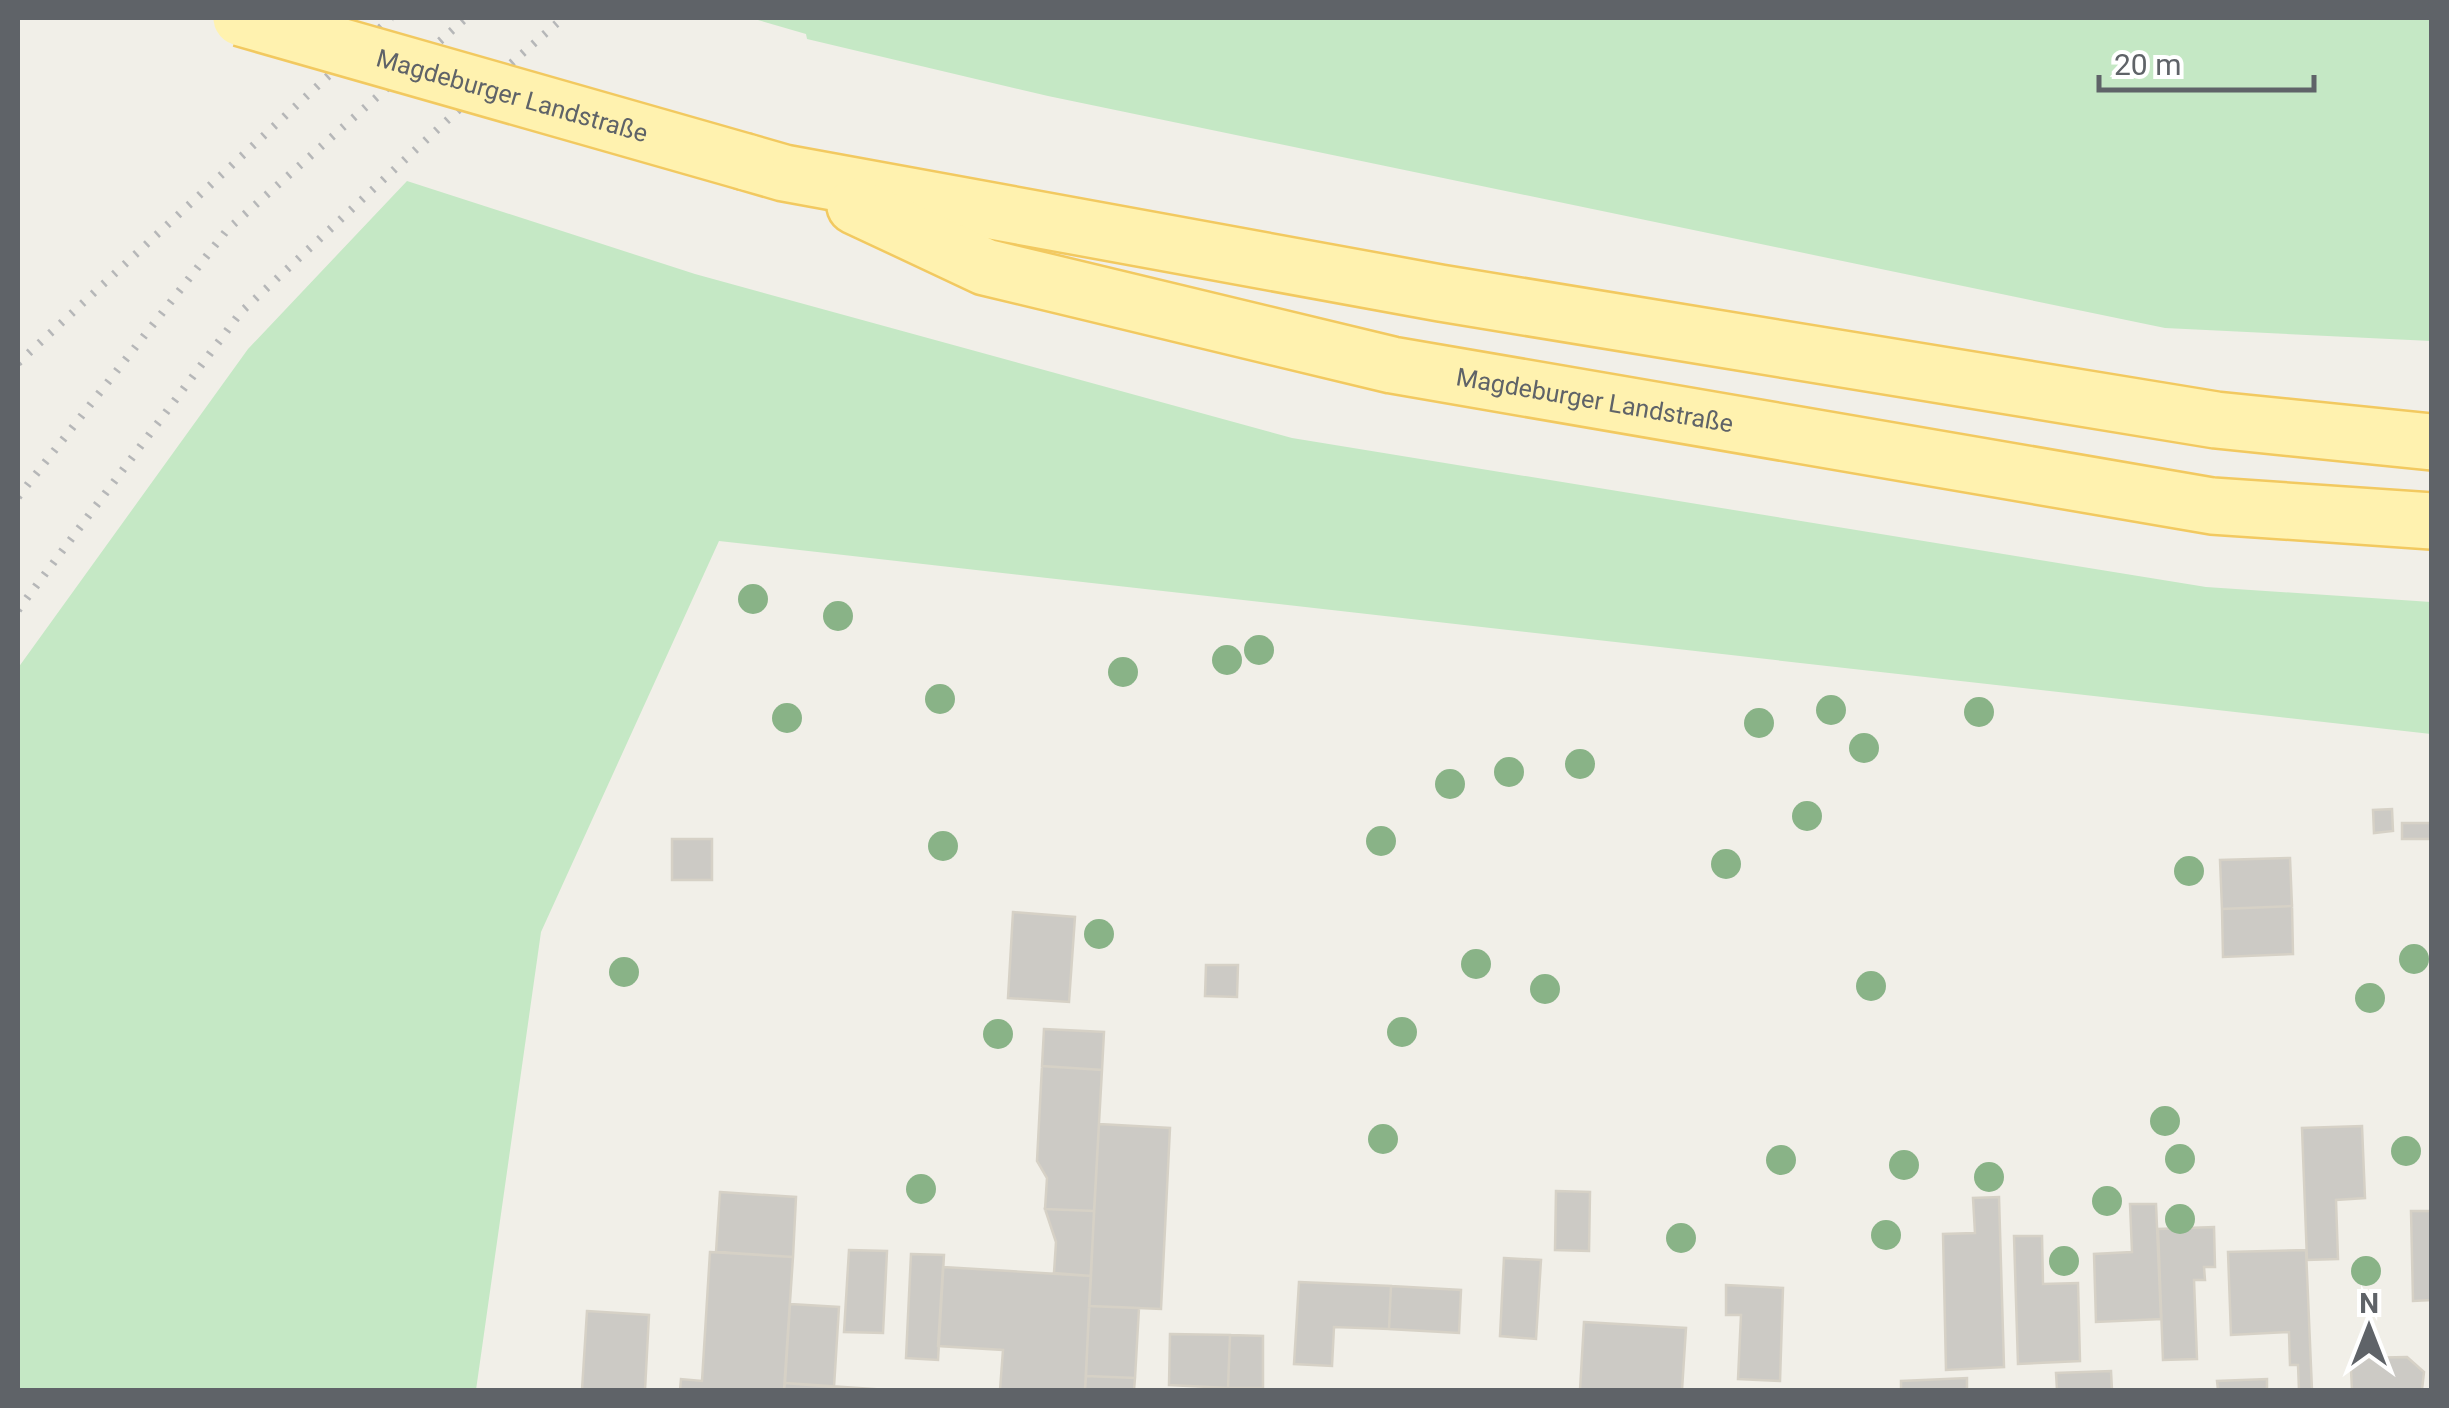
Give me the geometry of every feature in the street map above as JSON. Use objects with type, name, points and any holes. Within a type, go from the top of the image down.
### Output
[{"type":"main road","name":"Magdeburger Landstraße","points":[[241,18],[765,167],[1440,293],[2216,420],[2432,442]]},
{"type":"main road","name":"Magdeburger Landstraße","points":[[765,167],[985,267],[1392,364],[2212,506],[2432,521]]},
{"type":"green space","points":[[751,18],[2431,18],[2431,341],[2165,328],[1048,96],[807,39],[806,34]]},
{"type":"green space","points":[[407,181],[695,274],[1292,438],[2206,587],[2431,602],[2431,734],[719,541],[541,932],[476,1390],[18,1390],[18,668],[248,349]]},
{"type":"building","points":[[2392,809],[2393,831],[2374,833],[2373,810]]},
{"type":"building","points":[[2402,823],[2432,823],[2432,839],[2402,839]]},
{"type":"building","points":[[672,839],[712,839],[712,880],[672,880]]},
{"type":"building","points":[[2290,858],[2292,906],[2222,909],[2220,860]]},
{"type":"building","points":[[2292,906],[2293,954],[2223,957],[2222,909]]},
{"type":"building","points":[[1013,912],[1075,917],[1069,1002],[1008,998]]},
{"type":"building","points":[[1206,965],[1238,965],[1237,997],[1205,996]]},
{"type":"building","points":[[1044,1029],[1104,1032],[1102,1070],[1042,1066]]},
{"type":"building","points":[[1042,1066],[1102,1070],[1094,1211],[1045,1209],[1047,1178],[1037,1161]]},
{"type":"building","points":[[1099,1124],[1170,1128],[1161,1309],[1089,1306]]},
{"type":"building","points":[[2362,1126],[2365,1198],[2336,1200],[2338,1259],[2307,1260],[2302,1128]]},
{"type":"building","points":[[1556,1191],[1590,1192],[1589,1251],[1555,1250]]},
{"type":"building","points":[[720,1192],[796,1197],[793,1257],[716,1252]]},
{"type":"building","points":[[1999,1197],[2004,1367],[1946,1370],[1943,1234],[1975,1233],[1973,1198]]},
{"type":"building","points":[[2130,1204],[2156,1204],[2161,1319],[2096,1322],[2094,1254],[2132,1252]]},
{"type":"building","points":[[1045,1209],[1094,1211],[1091,1276],[1054,1273],[1056,1242]]},
{"type":"building","points":[[2411,1211],[2432,1211],[2432,1300],[2413,1301]]},
{"type":"building","points":[[2214,1227],[2215,1267],[2204,1267],[2205,1280],[2194,1280],[2197,1359],[2163,1360],[2158,1229]]},
{"type":"building","points":[[2014,1236],[2042,1236],[2043,1284],[2078,1283],[2080,1361],[2018,1364]]},
{"type":"building","points":[[849,1250],[887,1251],[883,1333],[844,1332]]},
{"type":"building","points":[[2306,1250],[2312,1390],[2299,1390],[2298,1365],[2290,1365],[2289,1332],[2231,1335],[2228,1252]]},
{"type":"building","points":[[710,1252],[793,1257],[784,1390],[680,1390],[681,1379],[702,1381]]},
{"type":"building","points":[[911,1254],[944,1255],[938,1360],[906,1358]]},
{"type":"building","points":[[1504,1258],[1541,1260],[1536,1339],[1500,1336]]},
{"type":"building","points":[[943,1267],[1091,1276],[1085,1390],[1000,1390],[1003,1350],[938,1346]]},
{"type":"building","points":[[1299,1282],[1391,1286],[1389,1329],[1334,1327],[1332,1366],[1294,1364]]},
{"type":"building","points":[[1726,1285],[1783,1288],[1780,1381],[1738,1379],[1741,1315],[1726,1315]]},
{"type":"building","points":[[1391,1286],[1461,1290],[1459,1333],[1389,1329]]},
{"type":"building","points":[[790,1304],[839,1307],[834,1387],[785,1383]]},
{"type":"building","points":[[1089,1306],[1139,1308],[1135,1378],[1086,1376]]},
{"type":"building","points":[[587,1311],[649,1315],[645,1390],[582,1390]]},
{"type":"building","points":[[1584,1322],[1686,1328],[1682,1390],[1580,1390]]},
{"type":"building","points":[[1170,1334],[1230,1335],[1228,1388],[1169,1385]]},
{"type":"building","points":[[1230,1335],[1263,1336],[1263,1388],[1228,1388]]},
{"type":"building","points":[[2407,1357],[2424,1372],[2422,1390],[2352,1390],[2351,1370],[2360,1358]]},
{"type":"building","points":[[2111,1371],[2112,1390],[2057,1390],[2056,1373]]},
{"type":"building","points":[[1086,1376],[1135,1378],[1134,1390],[1085,1390]]},
{"type":"building","points":[[1967,1378],[1967,1390],[1901,1390],[1901,1381]]},
{"type":"building","points":[[2267,1379],[2267,1390],[2218,1390],[2217,1381]]},
{"type":"building","points":[[785,1383],[888,1390],[784,1390]]},
{"type":"railway","points":[[18,363],[391,18]]},
{"type":"railway","points":[[18,497],[227,230],[466,18]]},
{"type":"railway","points":[[18,610],[241,312],[563,18]]}]
